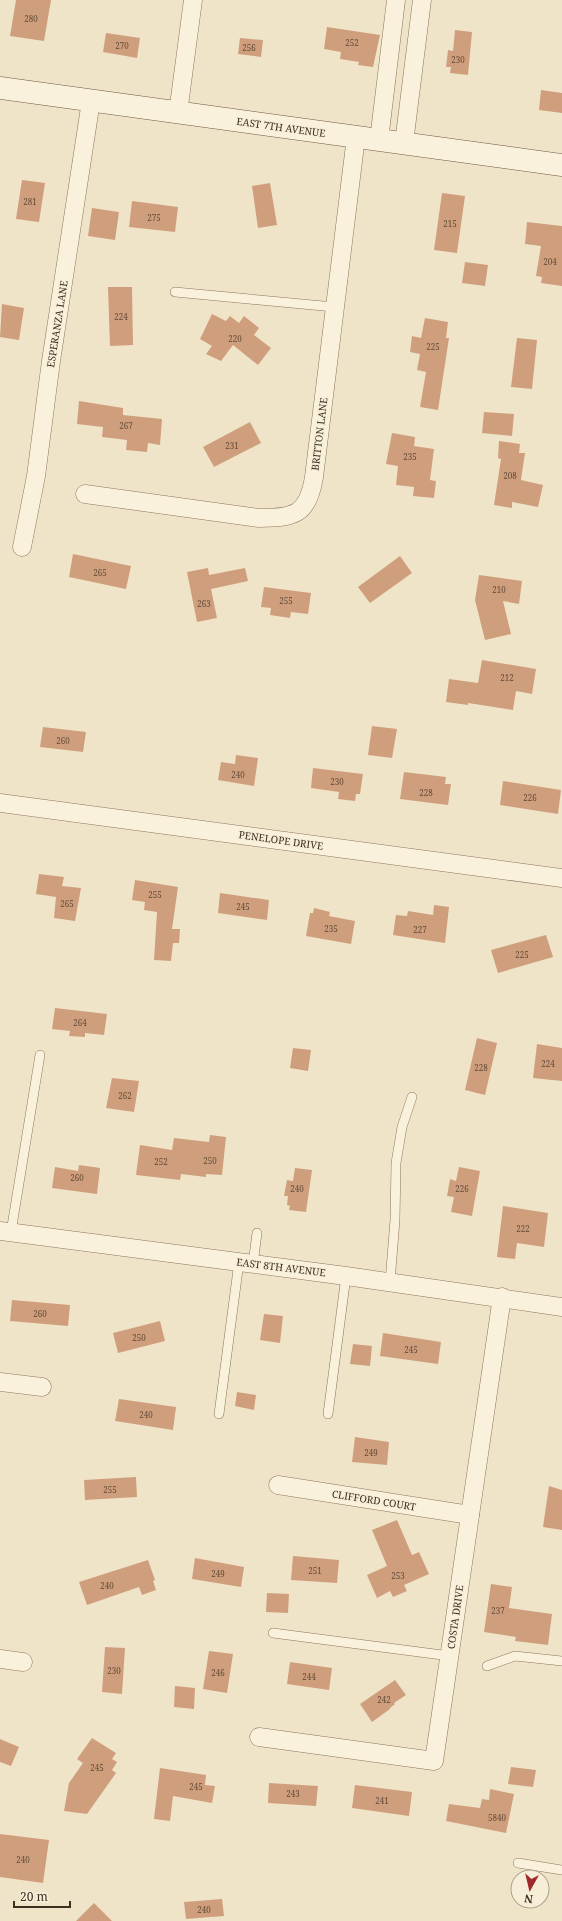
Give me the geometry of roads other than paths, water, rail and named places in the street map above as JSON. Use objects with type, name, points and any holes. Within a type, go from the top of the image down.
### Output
[{"type":"main road","name":"EAST 7TH AVENUE","points":[[0,88],[562,165]]},
{"type":"street","points":[[178,113],[193,0]]},
{"type":"street","points":[[379,140],[396,0]]},
{"type":"street","points":[[404,143],[422,0]]},
{"type":"street","name":"ESPERANZA LANE","points":[[22,547],[36,476],[51,361],[91,101]]},
{"type":"street","name":"BRITTON LANE","points":[[85,494],[259,518],[281,518],[297,513],[306,504],[312,492],[356,137]]},
{"type":"street","name":"PENELOPE DRIVE","points":[[0,803],[562,878]]},
{"type":"street","name":"EAST 8TH AVENUE","points":[[6,1232],[346,1276],[562,1306]]},
{"type":"street","name":"COSTA DRIVE","points":[[259,1737],[434,1761],[502,1297]]},
{"type":"street","points":[[0,1382],[42,1388]]},
{"type":"street","name":"CLIFFORD COURT","points":[[278,1485],[470,1515]]},
{"type":"street","points":[[0,1659],[23,1662]]},
{"type":"lane","points":[[175,292],[334,307]]},
{"type":"lane","points":[[6,1232],[40,1055]]},
{"type":"lane","points":[[390,1282],[396,1163],[402,1127],[412,1097]]},
{"type":"lane","points":[[219,1414],[246,1263],[257,1233]]},
{"type":"lane","points":[[328,1414],[346,1276]]},
{"type":"lane","points":[[273,1633],[450,1656]]},
{"type":"lane","points":[[487,1666],[515,1656],[562,1661]]},
{"type":"lane","points":[[518,1863],[562,1870]]}]
